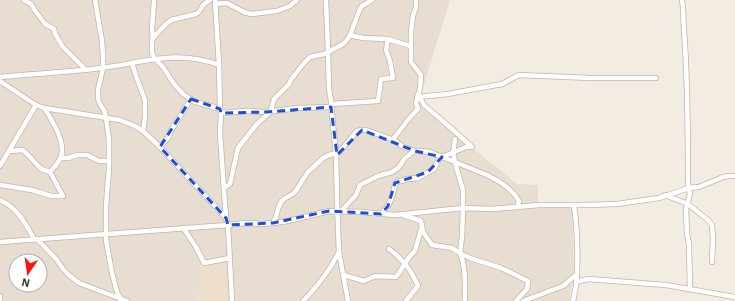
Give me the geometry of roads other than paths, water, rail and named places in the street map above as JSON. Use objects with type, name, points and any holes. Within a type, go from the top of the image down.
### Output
[{"type":"street","points":[[24,0],[31,4],[45,24],[54,29],[55,34],[63,47],[86,70]]},
{"type":"street","points":[[94,0],[102,40],[103,55],[103,68],[98,90],[98,99],[104,110],[109,140],[106,240],[112,273],[120,300]]},
{"type":"street","points":[[154,0],[152,29],[154,38]]},
{"type":"street","points":[[210,0],[203,5],[196,14],[171,20],[165,25],[152,42],[152,53],[155,59],[163,67],[174,84],[183,94],[191,100],[220,111],[271,111],[378,101],[381,79],[393,78],[390,61],[386,50],[388,39]]},
{"type":"street","points":[[232,301],[228,226],[226,218],[220,133],[219,65],[215,21],[215,2],[227,3],[251,14],[277,11],[290,6],[297,0]]},
{"type":"street","points":[[326,0],[329,89],[336,153],[337,202],[339,211],[339,252],[348,301]]},
{"type":"street","points":[[224,188],[230,184],[238,148],[256,125],[271,111],[274,100],[289,84],[307,60],[312,56],[324,54],[346,41],[350,35],[360,8],[372,0]]},
{"type":"street","points":[[392,139],[418,109],[416,103],[420,88],[421,75],[411,62],[410,46],[416,0]]},
{"type":"street","points":[[682,0],[684,10],[683,22],[690,194],[686,209],[689,244],[690,289]]},
{"type":"street","points":[[350,35],[363,38],[388,39],[410,46]]},
{"type":"street","points":[[0,77],[86,70],[155,59],[184,57],[201,59],[219,65]]},
{"type":"street","points":[[132,63],[145,100],[143,131]]},
{"type":"street","points":[[418,97],[448,94],[502,84],[520,75],[591,78],[656,78]]},
{"type":"street","points":[[0,81],[36,105],[44,108],[120,120],[135,126],[143,131],[160,147],[226,218]]},
{"type":"street","points":[[381,214],[388,206],[397,182],[418,178],[434,169],[442,157],[466,147],[472,147],[424,105],[418,97]]},
{"type":"street","points":[[160,147],[167,139],[191,100]]},
{"type":"street","points":[[0,166],[36,105]]},
{"type":"street","points":[[44,108],[54,124],[61,142],[62,152],[60,158],[50,172]]},
{"type":"street","points":[[273,223],[281,202],[295,192],[308,172],[323,158],[340,150],[357,131],[366,130],[392,139],[402,146],[414,151]]},
{"type":"street","points":[[455,139],[453,152],[463,190],[462,237],[460,253],[464,271],[465,301]]},
{"type":"street","points":[[339,211],[354,197],[360,185],[378,176],[392,172],[399,167],[405,158],[414,151],[420,150],[430,152],[487,175],[500,182],[515,194],[519,201],[517,206]]},
{"type":"street","points":[[0,185],[32,190],[51,196],[63,196],[50,172],[41,169],[24,151],[10,151]]},
{"type":"street","points":[[60,158],[87,155],[99,160],[109,161]]},
{"type":"street","points":[[403,215],[411,213],[463,209],[492,209],[517,206],[616,204],[650,200],[689,188],[699,187],[729,176],[735,176]]},
{"type":"street","points":[[665,195],[688,204],[712,225],[714,240],[712,262]]},
{"type":"street","points":[[0,200],[19,214],[36,239],[58,260],[63,269],[79,283],[120,300],[127,301]]},
{"type":"street","points":[[573,301],[577,274],[576,220],[574,205]]},
{"type":"street","points":[[0,242],[228,226],[246,223],[273,223],[330,211],[403,215],[420,220],[423,232],[432,245],[452,248],[470,258],[501,268],[528,281],[527,289],[516,301]]},
{"type":"street","points":[[343,275],[364,281],[375,276],[394,278],[415,251],[422,224]]},
{"type":"street","points":[[184,228],[204,263],[230,258]]},
{"type":"street","points":[[389,249],[405,264],[412,273],[418,286],[406,301]]},
{"type":"street","points":[[303,301],[326,274],[339,252]]},
{"type":"street","points":[[523,301],[563,286],[577,274]]},
{"type":"street","points":[[576,282],[588,279],[666,285],[735,298]]},
{"type":"street","points":[[0,296],[0,301]]}]
